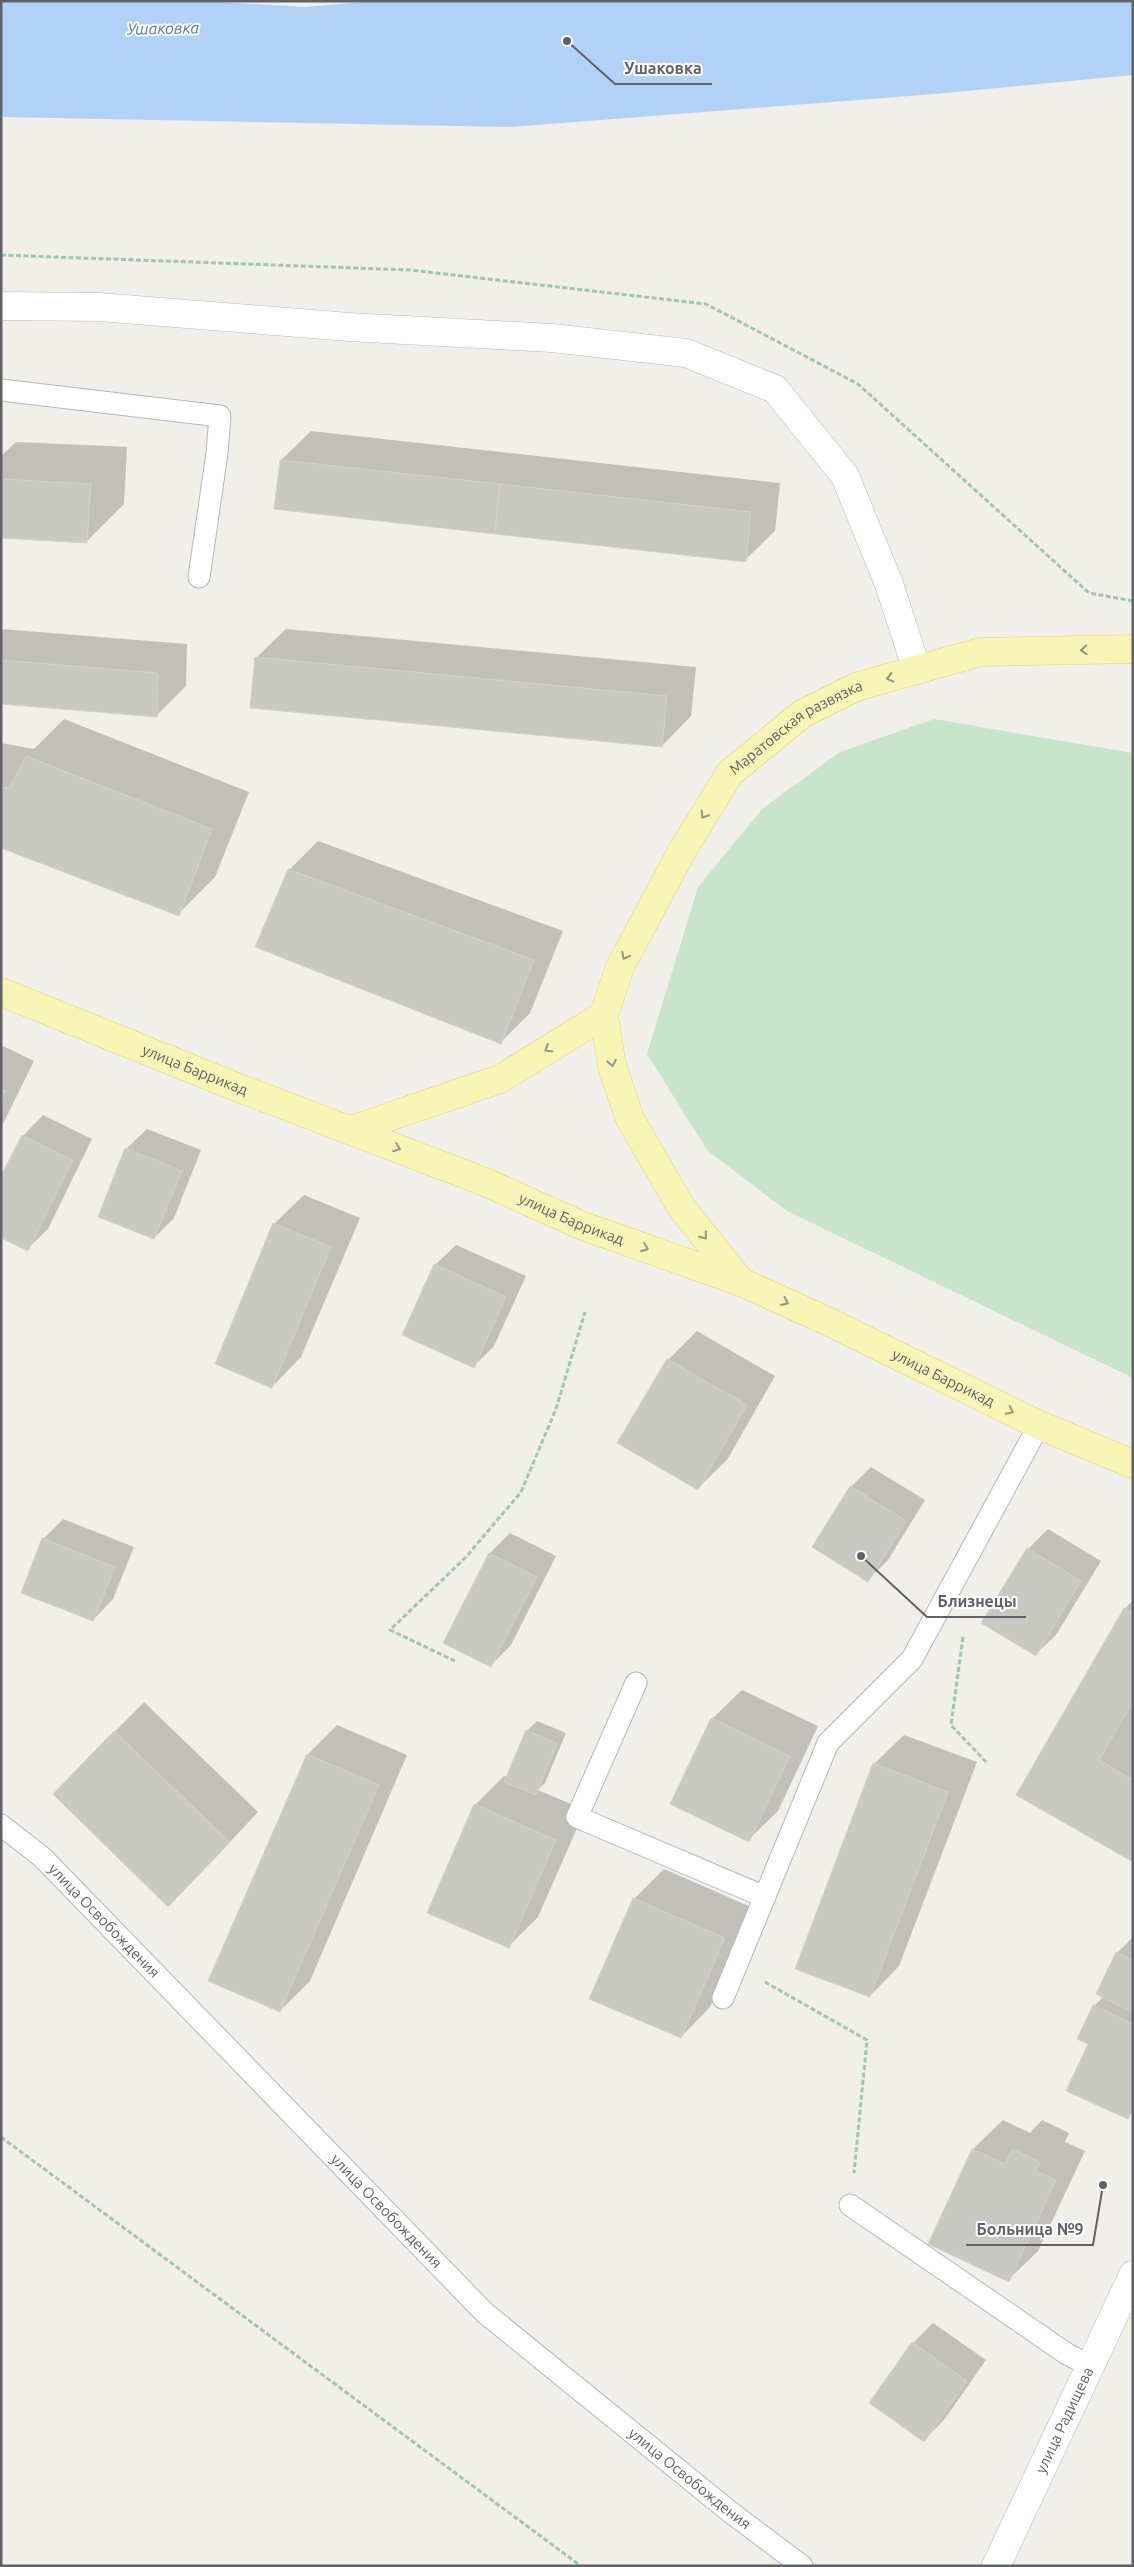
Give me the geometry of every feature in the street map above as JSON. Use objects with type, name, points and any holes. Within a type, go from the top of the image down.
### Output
[{"type":"main road","name":"Маратовская развязка","points":[[604,1015],[620,966],[682,851],[730,773],[802,714],[856,687],[980,652],[1133,649]]},
{"type":"main road","name":"улица Баррикад","points":[[1,992],[239,1088],[485,1182],[583,1226],[741,1282],[825,1320],[1040,1425],[1133,1464]]},
{"type":"main road","points":[[351,1130],[500,1079],[604,1015],[612,1066],[630,1119],[681,1207],[741,1282]]},
{"type":"street","points":[[1,306],[99,308],[349,327],[552,338],[686,353],[775,389],[845,476],[889,584],[917,670]]},
{"type":"street","name":"улица Радищева","points":[[996,2566],[1133,2275]]},
{"type":"lane","points":[[1,390],[220,416],[217,453],[199,577]]},
{"type":"lane","points":[[723,1998],[828,1742],[912,1659],[1040,1425]]},
{"type":"lane","points":[[636,1683],[577,1817],[765,1897]]},
{"type":"lane","name":"улица Освобождения","points":[[1,1824],[42,1857],[486,2313],[728,2511],[802,2566]]},
{"type":"lane","points":[[850,2205],[1067,2354],[1090,2366]]},
{"type":"path","points":[[455,1661],[390,1630],[466,1557],[521,1492],[556,1409],[585,1312]]},
{"type":"path","points":[[964,1627],[951,1725],[986,1762]]},
{"type":"path","points":[[736,1966],[867,2040],[850,2205]]},
{"type":"path","points":[[1,2137],[581,2566]]},
{"type":"green space","points":[[934,719],[1133,753],[1133,1378],[787,1211],[707,1150],[647,1054],[698,887],[763,808],[840,752]]},
{"type":"water","name":"Ушаковка","points":[[1,1],[201,1],[305,7],[374,1],[1133,1],[1133,75],[935,94],[511,127],[1,117]]},
{"type":"building","points":[[280,460],[500,484],[495,534],[274,509]]},
{"type":"building","points":[[1,479],[91,484],[87,543],[1,538]]},
{"type":"building","points":[[500,484],[751,512],[746,562],[495,534]]},
{"type":"building","points":[[255,657],[667,696],[662,747],[250,708]]},
{"type":"building","points":[[1,660],[158,673],[157,717],[1,704]]},
{"type":"building","points":[[26,756],[212,829],[179,916],[1,848],[1,787],[9,788]]},
{"type":"building","points":[[288,869],[534,960],[501,1044],[255,947]]},
{"type":"building","points":[[1,1089],[6,1091],[1,1100]]},
{"type":"building","points":[[22,1135],[73,1160],[28,1251],[1,1238],[1,1176]]},
{"type":"building","points":[[125,1148],[182,1171],[154,1239],[98,1217]]},
{"type":"building","points":[[273,1223],[331,1247],[272,1388],[215,1364]]},
{"type":"building","points":[[434,1264],[506,1297],[474,1368],[402,1335]]},
{"type":"building","points":[[667,1359],[747,1405],[698,1490],[617,1443]]},
{"type":"building","points":[[850,1486],[906,1521],[868,1582],[812,1547]]},
{"type":"building","points":[[42,1538],[115,1567],[93,1621],[21,1593]]},
{"type":"building","points":[[1027,1548],[1081,1581],[1036,1656],[981,1623]]},
{"type":"building","points":[[489,1553],[537,1577],[491,1667],[443,1643]]},
{"type":"building","points":[[1124,1608],[1133,1613],[1133,1702],[1099,1760],[1133,1780],[1133,1862],[1016,1795]]},
{"type":"building","points":[[711,1718],[790,1756],[749,1842],[670,1804]]},
{"type":"building","points":[[526,1730],[557,1743],[536,1795],[504,1782]]},
{"type":"building","points":[[114,1731],[230,1842],[168,1907],[53,1794]]},
{"type":"building","points":[[307,1754],[379,1785],[280,2012],[208,1981]]},
{"type":"building","points":[[873,1763],[948,1792],[870,1997],[795,1969]]},
{"type":"building","points":[[474,1804],[556,1840],[509,1948],[427,1913]]},
{"type":"building","points":[[633,1898],[725,1938],[681,2038],[589,1999]]},
{"type":"building","points":[[1116,1952],[1133,1960],[1133,2012],[1096,1994]]},
{"type":"building","points":[[1093,2005],[1133,2024],[1133,2108],[1128,2119],[1066,2091],[1088,2044],[1077,2039]]},
{"type":"building","points":[[972,2149],[1005,2164],[1012,2149],[1040,2162],[1036,2171],[1056,2180],[1009,2282],[928,2244]]},
{"type":"building","points":[[912,2342],[967,2381],[924,2442],[869,2403]]},
{"type":"place","name":"Ушаковка","points":[[567,41]]},
{"type":"place","name":"Близнецы","points":[[861,1556]]},
{"type":"place","name":"Больница №9","points":[[1103,2185]]}]
